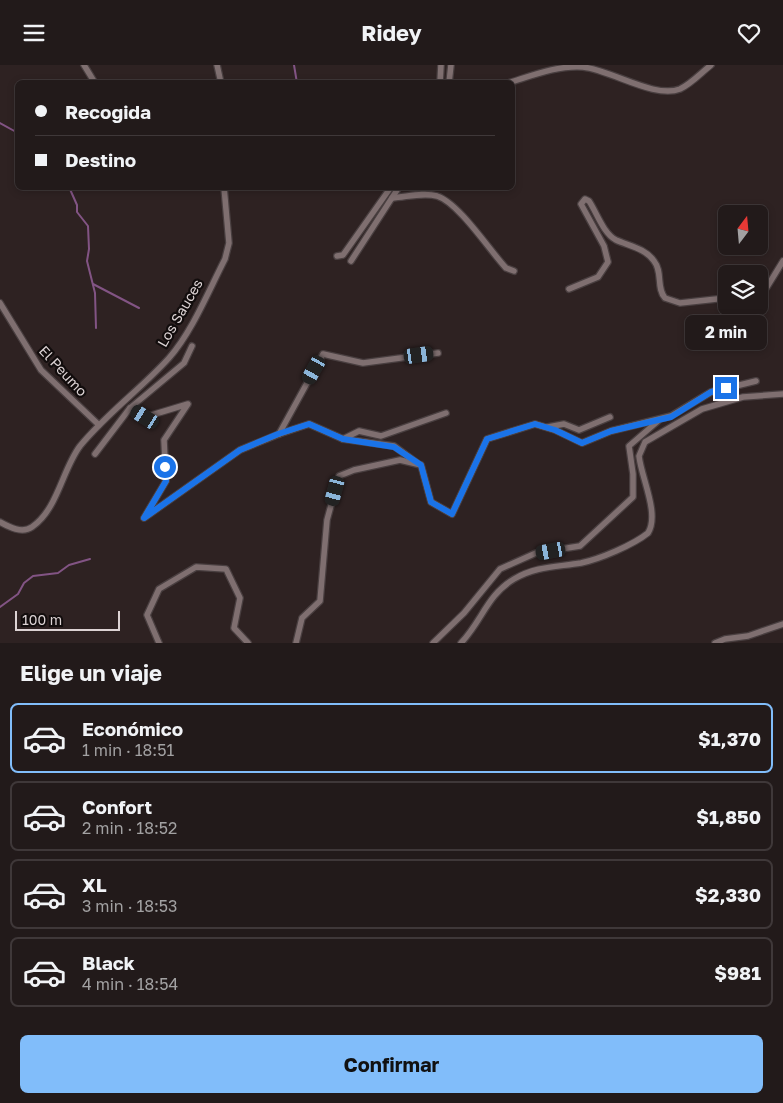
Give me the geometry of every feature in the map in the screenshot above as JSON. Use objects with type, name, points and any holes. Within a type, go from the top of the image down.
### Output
[{"type":"street","points":[[84,65],[93,80]]},
{"type":"street","points":[[217,65],[220,80]]},
{"type":"street","points":[[440,80],[441,65]]},
{"type":"street","points":[[449,80],[451,65]]},
{"type":"street","points":[[515,81],[554,70],[580,67],[603,71],[659,91],[671,91],[685,86],[710,65]]},
{"type":"street","name":"Los Sauces","points":[[0,522],[23,530],[29,529],[41,519],[80,447],[98,425],[171,356],[226,259],[229,243],[224,190]]},
{"type":"street","points":[[337,256],[343,255],[389,190]]},
{"type":"street","points":[[351,261],[397,190]]},
{"type":"street","points":[[392,198],[424,194],[439,196],[467,221],[506,268],[514,271]]},
{"type":"street","points":[[569,289],[598,277],[608,262],[604,245],[581,204],[585,199],[589,201],[610,235],[654,259],[658,267],[660,289],[665,298],[680,303],[718,299]]},
{"type":"street","points":[[768,285],[783,261]]},
{"type":"street","name":"El Peumo","points":[[0,303],[41,370],[98,425]]},
{"type":"street","points":[[95,454],[130,408],[184,363],[192,346]]},
{"type":"street","points":[[278,434],[323,354],[363,363],[438,353]]},
{"type":"street","points":[[130,408],[145,417],[188,404],[164,440],[166,481],[144,518],[240,450],[278,434],[309,424],[343,439],[394,447],[421,465],[431,502],[452,514],[487,439],[535,424],[582,443],[611,431],[671,417],[711,392],[756,381]]},
{"type":"street","points":[[461,643],[472,631],[491,597],[515,579],[539,568],[584,562],[596,558],[648,533],[652,521],[646,483],[639,456],[645,443],[709,406],[750,396],[783,394]]},
{"type":"street","points":[[343,439],[359,431],[382,436],[446,413]]},
{"type":"street","points":[[546,428],[564,424],[579,430],[610,417]]},
{"type":"street","points":[[434,643],[464,613],[500,569],[536,553],[580,546],[633,497],[633,474],[629,446],[660,419]]},
{"type":"street","points":[[296,643],[302,618],[320,601],[327,520],[339,476],[354,470],[400,460],[421,465]]},
{"type":"street","points":[[159,643],[147,615],[159,589],[196,567],[226,569],[240,598],[234,628],[248,643]]},
{"type":"street","points":[[715,643],[725,639],[748,636],[783,624]]},
{"type":"waterway","points":[[294,65],[296,80]]},
{"type":"waterway","points":[[0,123],[15,131]]},
{"type":"waterway","points":[[70,190],[77,205],[77,212],[88,226],[89,249],[87,261],[95,293],[96,328]]},
{"type":"waterway","points":[[93,284],[139,308]]},
{"type":"waterway","points":[[0,607],[18,594],[24,583],[33,576],[58,573],[69,565],[90,559]]},
{"type":"route","points":[[165,467],[166,481],[144,518],[240,450],[278,434],[309,424],[343,439],[394,447],[421,465],[431,502],[452,514],[487,439],[535,424],[555,430],[582,443],[611,431],[671,417],[711,392],[726,388]]}]
